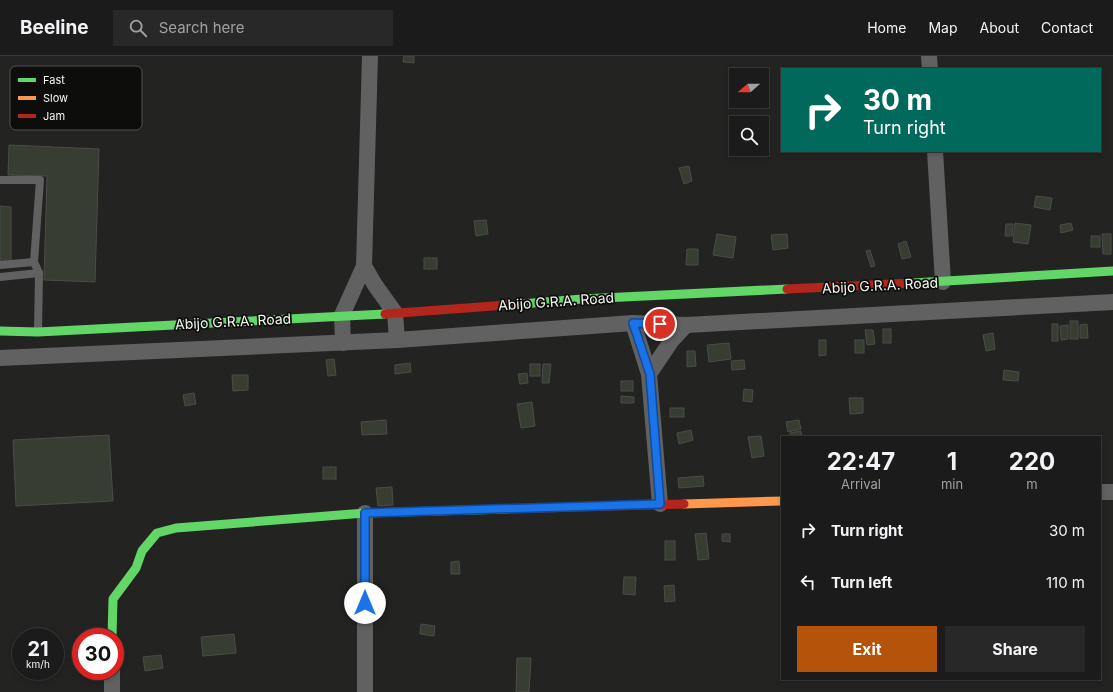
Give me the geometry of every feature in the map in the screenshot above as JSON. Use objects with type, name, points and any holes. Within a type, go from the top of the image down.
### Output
[{"type":"street","points":[[343,343],[342,315],[364,266],[370,56]]},
{"type":"street","points":[[929,56],[930,68]]},
{"type":"street","points":[[935,152],[943,282]]},
{"type":"street","points":[[364,266],[395,313],[397,340]]},
{"type":"street","name":"Abijo G.R.A. Road","points":[[0,332],[38,332],[395,313],[582,299],[943,282],[1113,271]]},
{"type":"street","name":"Abijo G.R.A. Road","points":[[0,358],[343,343],[633,323],[686,325],[1113,302]]},
{"type":"street","points":[[633,323],[650,374],[660,504]]},
{"type":"street","points":[[650,374],[672,340],[686,325]]},
{"type":"street","points":[[1101,492],[1113,492]]},
{"type":"street","points":[[112,628],[113,599],[136,568],[142,551],[157,533],[176,528],[365,513],[781,501]]},
{"type":"street","points":[[365,513],[365,692]]},
{"type":"street","points":[[112,680],[112,692]]},
{"type":"lane","points":[[0,180],[40,180],[34,262],[39,273],[38,332]]},
{"type":"lane","points":[[0,265],[34,262]]},
{"type":"lane","points":[[0,277],[39,273]]},
{"type":"building","points":[[404,56],[414,56],[414,63],[403,62]]},
{"type":"building","points":[[9,145],[99,149],[95,282],[44,280],[47,176],[8,175]]},
{"type":"building","points":[[689,166],[692,181],[684,184],[679,168]]},
{"type":"building","points":[[1036,196],[1052,198],[1050,210],[1034,207]]},
{"type":"building","points":[[0,206],[11,207],[11,265],[0,265]]},
{"type":"building","points":[[486,220],[488,234],[476,236],[474,221]]},
{"type":"building","points":[[1015,223],[1031,225],[1028,244],[1013,242]]},
{"type":"building","points":[[1071,223],[1073,230],[1061,233],[1060,225]]},
{"type":"building","points":[[1006,224],[1013,224],[1012,236],[1005,236]]},
{"type":"building","points":[[717,234],[736,237],[733,258],[713,255]]},
{"type":"building","points":[[787,234],[788,248],[773,250],[771,235]]},
{"type":"building","points":[[1102,234],[1111,234],[1111,254],[1103,254]]},
{"type":"building","points":[[1091,236],[1100,236],[1100,247],[1091,247]]},
{"type":"building","points":[[906,241],[911,257],[902,259],[898,244]]},
{"type":"building","points":[[687,249],[698,249],[698,265],[686,265]]},
{"type":"building","points":[[870,250],[875,266],[871,267],[866,251]]},
{"type":"building","points":[[424,258],[437,258],[437,269],[424,269]]},
{"type":"building","points":[[1070,321],[1078,321],[1078,339],[1070,339]]},
{"type":"building","points":[[1052,324],[1058,324],[1058,341],[1052,341]]},
{"type":"building","points":[[1087,324],[1088,338],[1080,338],[1080,325]]},
{"type":"building","points":[[1068,325],[1068,339],[1061,340],[1060,326]]},
{"type":"building","points":[[883,329],[891,329],[891,343],[883,343]]},
{"type":"building","points":[[865,330],[873,330],[875,344],[867,345]]},
{"type":"building","points":[[993,333],[995,349],[986,351],[983,335]]},
{"type":"building","points":[[819,340],[826,340],[826,355],[819,356]]},
{"type":"building","points":[[855,340],[864,340],[864,353],[855,353]]},
{"type":"building","points":[[729,343],[731,359],[709,362],[707,345]]},
{"type":"building","points":[[687,351],[695,351],[696,366],[687,367]]},
{"type":"building","points":[[334,359],[336,375],[328,376],[326,360]]},
{"type":"building","points":[[744,360],[745,369],[732,370],[731,361]]},
{"type":"building","points":[[410,363],[411,372],[395,374],[395,365]]},
{"type":"building","points":[[530,364],[540,364],[540,376],[530,376]]},
{"type":"building","points":[[543,364],[551,364],[549,383],[542,383]]},
{"type":"building","points":[[1004,370],[1019,372],[1018,381],[1003,380]]},
{"type":"building","points":[[527,373],[528,383],[520,384],[518,374]]},
{"type":"building","points":[[232,375],[248,375],[248,390],[233,391]]},
{"type":"building","points":[[621,381],[633,381],[633,391],[621,391]]},
{"type":"building","points":[[744,389],[753,390],[752,402],[743,401]]},
{"type":"building","points":[[194,393],[196,404],[185,406],[183,395]]},
{"type":"building","points":[[621,396],[634,397],[634,403],[621,403]]},
{"type":"building","points":[[849,398],[863,398],[863,413],[850,414]]},
{"type":"building","points":[[532,402],[535,426],[521,428],[517,404]]},
{"type":"building","points":[[670,408],[684,408],[684,417],[670,417]]},
{"type":"building","points":[[386,420],[387,434],[362,435],[361,422]]},
{"type":"building","points":[[799,420],[801,429],[788,432],[786,422]]},
{"type":"building","points":[[691,430],[693,440],[679,444],[677,433]]},
{"type":"building","points":[[801,431],[802,436],[791,436],[790,433]]},
{"type":"building","points":[[109,435],[113,501],[16,506],[13,440]]},
{"type":"building","points":[[761,436],[764,456],[752,458],[748,437]]},
{"type":"building","points":[[323,467],[336,467],[336,479],[323,479]]},
{"type":"building","points":[[703,476],[704,486],[679,488],[678,478]]},
{"type":"building","points":[[392,487],[393,505],[378,506],[376,488]]},
{"type":"building","points":[[706,533],[709,559],[698,560],[695,534]]},
{"type":"building","points":[[722,534],[730,534],[730,542],[722,541]]},
{"type":"building","points":[[665,541],[675,541],[675,560],[665,560]]},
{"type":"building","points":[[459,561],[460,574],[451,574],[451,562]]},
{"type":"building","points":[[624,577],[636,577],[635,595],[623,594]]},
{"type":"building","points":[[674,585],[675,601],[665,602],[664,586]]},
{"type":"building","points":[[421,624],[435,626],[434,636],[420,634]]},
{"type":"building","points":[[234,634],[236,653],[203,656],[201,637]]},
{"type":"building","points":[[161,655],[163,668],[145,671],[143,657]]},
{"type":"building","points":[[517,658],[531,658],[529,692],[516,692]]},
{"type":"traffic: fast","points":[[913,283],[1113,271]]},
{"type":"traffic: fast","points":[[521,304],[582,299],[787,289]]},
{"type":"traffic: fast","points":[[0,331],[38,332],[385,314]]},
{"type":"traffic: fast","points":[[112,628],[113,599],[136,568],[142,551],[157,533],[176,528],[365,513],[507,509]]},
{"type":"traffic: slow","points":[[684,504],[781,501]]},
{"type":"traffic: jam","points":[[787,289],[913,283]]},
{"type":"traffic: jam","points":[[385,314],[521,304]]},
{"type":"traffic: jam","points":[[507,509],[684,504]]},
{"type":"route","points":[[365,603],[365,513],[660,504],[650,374],[639,346],[633,323],[660,324]]}]
